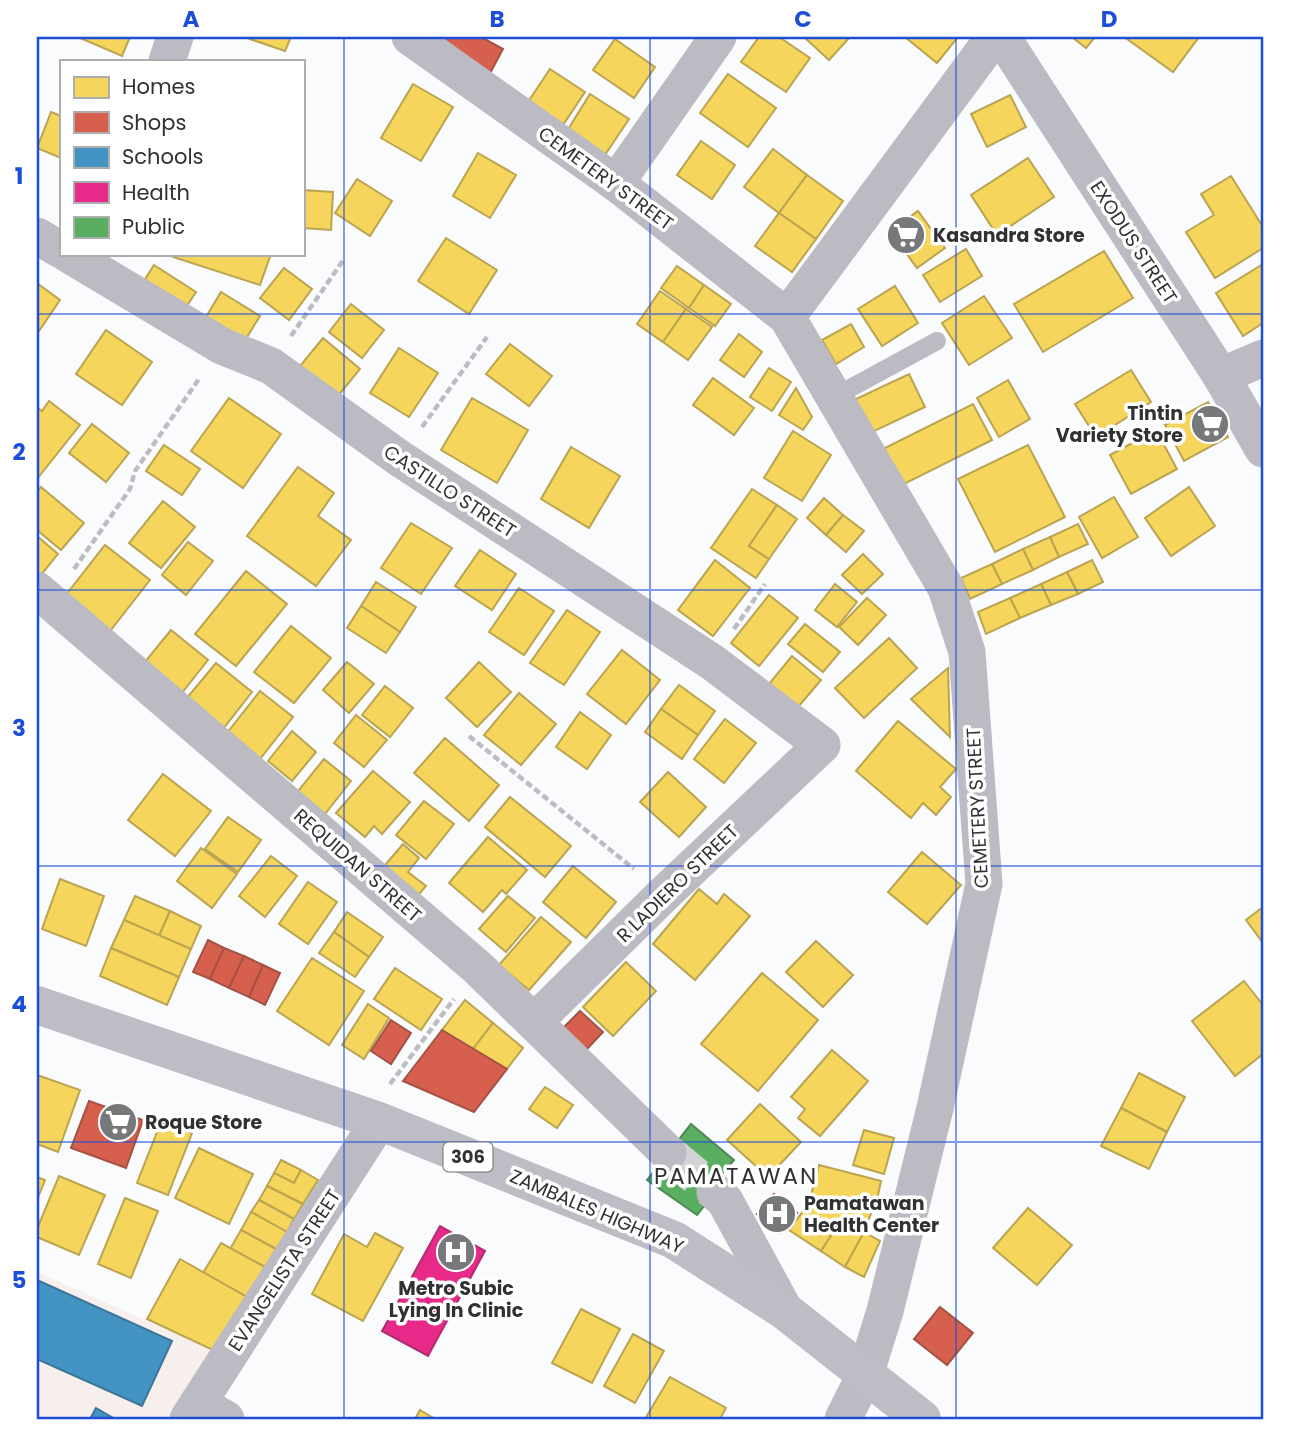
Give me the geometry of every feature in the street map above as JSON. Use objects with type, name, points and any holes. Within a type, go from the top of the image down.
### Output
[{"type":"main road","name":"ZAMBALES HIGHWAY","points":[[37,1005],[372,1119],[674,1240],[785,1311],[922,1419]]},
{"type":"street","points":[[167,60],[174,37]]},
{"type":"street","points":[[617,183],[718,37]]},
{"type":"street","points":[[787,317],[994,37]]},
{"type":"street","name":"EXODUS STREET","points":[[1002,37],[1221,376],[1263,449]]},
{"type":"street","name":"CEMETERY STREET","points":[[418,39],[617,183],[787,317],[946,588],[967,652],[984,884],[935,1108],[885,1311],[865,1374],[843,1419]]},
{"type":"street","points":[[37,236],[60,249]]},
{"type":"street","name":"CASTILLO STREET","points":[[76,256],[108,264],[222,346],[271,366],[398,458],[712,662],[822,745]]},
{"type":"street","points":[[1221,376],[1263,358]]},
{"type":"street","name":"REQUIDAN STREET","points":[[44,596],[477,968],[668,1153]]},
{"type":"street","name":"R LADIERO STREET","points":[[534,1022],[664,894],[822,745]]},
{"type":"street","name":"EVANGELISTA STREET","points":[[204,1414],[372,1119]]},
{"type":"street","points":[[715,1192],[725,1201],[785,1311]]},
{"type":"lane","points":[[834,397],[937,341]]},
{"type":"path","points":[[271,366],[344,258]]},
{"type":"path","points":[[398,458],[487,337]]},
{"type":"path","points":[[44,596],[130,489],[135,471],[222,346]]},
{"type":"path","points":[[712,662],[765,584]]},
{"type":"path","points":[[469,736],[664,894]]},
{"type":"path","points":[[372,1119],[477,968]]},
{"type":"shaded area","points":[[37,1272],[215,1351],[172,1419],[37,1419]]},
{"type":"building: Homes","points":[[81,37],[130,37],[122,56]]},
{"type":"building: Homes","points":[[244,37],[291,37],[285,51]]},
{"type":"building: Homes","points":[[759,37],[779,37],[810,58],[786,92],[741,62]]},
{"type":"building: Homes","points":[[804,37],[850,37],[829,60]]},
{"type":"building: Homes","points":[[905,37],[958,37],[937,63]]},
{"type":"building: Homes","points":[[1072,37],[1095,37],[1086,48]]},
{"type":"building: Homes","points":[[1199,37],[1173,72],[1127,39]]},
{"type":"building: Homes","points":[[615,39],[655,67],[634,98],[593,70]]},
{"type":"building: Homes","points":[[550,69],[585,92],[563,125],[528,102]]},
{"type":"building: Homes","points":[[728,74],[776,108],[748,147],[700,113]]},
{"type":"building: Homes","points":[[413,84],[453,107],[421,161],[381,138]]},
{"type":"building: Homes","points":[[590,94],[629,119],[605,155],[567,131]]},
{"type":"building: Homes","points":[[1010,95],[1026,127],[987,147],[971,114]]},
{"type":"building: Homes","points":[[51,112],[60,116],[60,158],[37,148]]},
{"type":"building: Homes","points":[[701,141],[735,165],[712,199],[677,175]]},
{"type":"building: Homes","points":[[773,149],[807,175],[779,213],[744,187]]},
{"type":"building: Homes","points":[[478,153],[516,175],[490,218],[453,196]]},
{"type":"building: Homes","points":[[1028,158],[1054,197],[997,235],[971,195]]},
{"type":"building: Homes","points":[[807,175],[843,201],[816,239],[779,213]]},
{"type":"building: Homes","points":[[1231,176],[1263,227],[1263,248],[1215,278],[1186,232],[1214,215],[1201,194]]},
{"type":"building: Homes","points":[[357,179],[392,201],[370,236],[335,213]]},
{"type":"building: Homes","points":[[304,190],[333,192],[331,230],[304,228]]},
{"type":"building: Homes","points":[[918,211],[945,248],[917,268],[890,231]]},
{"type":"building: Homes","points":[[779,213],[816,239],[792,272],[755,246]]},
{"type":"building: Homes","points":[[446,238],[497,270],[469,314],[418,281]]},
{"type":"building: Homes","points":[[966,249],[982,276],[940,302],[923,275]]},
{"type":"building: Homes","points":[[1104,251],[1133,298],[1043,352],[1014,304]]},
{"type":"building: Homes","points":[[174,256],[270,256],[260,285]]},
{"type":"building: Homes","points":[[1263,264],[1263,323],[1243,336],[1216,293]]},
{"type":"building: Homes","points":[[154,265],[196,292],[179,318],[137,292]]},
{"type":"building: Homes","points":[[677,266],[704,285],[689,308],[661,288]]},
{"type":"building: Homes","points":[[284,268],[312,289],[289,320],[260,298]]},
{"type":"building: Homes","points":[[37,283],[60,300],[37,334]]},
{"type":"building: Homes","points":[[704,285],[731,304],[715,326],[689,308]]},
{"type":"building: Homes","points":[[895,286],[918,323],[882,346],[858,309]]},
{"type":"building: Homes","points":[[660,291],[686,309],[663,342],[637,324]]},
{"type":"building: Homes","points":[[221,292],[260,316],[239,350],[200,327]]},
{"type":"building: Homes","points":[[984,296],[1012,338],[969,365],[942,323]]},
{"type":"building: Homes","points":[[351,304],[384,330],[362,358],[329,332]]},
{"type":"building: Homes","points":[[686,309],[712,327],[688,360],[663,342]]},
{"type":"building: Homes","points":[[851,324],[864,347],[836,364],[822,340]]},
{"type":"building: Homes","points":[[106,330],[152,362],[122,405],[76,374]]},
{"type":"building: Homes","points":[[739,334],[762,352],[744,377],[720,360]]},
{"type":"building: Homes","points":[[323,338],[360,369],[329,407],[291,377]]},
{"type":"building: Homes","points":[[510,344],[552,376],[529,406],[486,374]]},
{"type":"building: Homes","points":[[399,348],[438,373],[409,417],[370,393]]},
{"type":"building: Homes","points":[[769,368],[791,382],[772,411],[750,397]]},
{"type":"building: Homes","points":[[1131,370],[1151,402],[1096,437],[1075,404]]},
{"type":"building: Homes","points":[[909,374],[925,407],[870,433],[854,400]]},
{"type":"building: Homes","points":[[713,378],[754,408],[734,435],[693,405]]},
{"type":"building: Homes","points":[[1008,380],[1030,419],[999,437],[977,398]]},
{"type":"building: Homes","points":[[796,388],[812,417],[803,430],[779,415]]},
{"type":"building: Homes","points":[[229,398],[281,434],[243,488],[191,451]]},
{"type":"building: Homes","points":[[472,398],[528,430],[497,483],[441,450]]},
{"type":"building: Homes","points":[[49,401],[80,425],[37,479],[37,407],[42,411]]},
{"type":"building: Homes","points":[[1208,402],[1228,437],[1184,461],[1165,425]]},
{"type":"building: Homes","points":[[973,404],[992,440],[898,487],[879,451]]},
{"type":"building: Homes","points":[[92,424],[129,453],[106,482],[69,453]]},
{"type":"building: Homes","points":[[1156,430],[1177,469],[1131,494],[1110,455]]},
{"type":"building: Homes","points":[[793,431],[831,455],[802,501],[764,478]]},
{"type":"building: Homes","points":[[164,445],[200,469],[182,495],[146,471]]},
{"type":"building: Homes","points":[[1028,445],[1065,517],[995,552],[958,479]]},
{"type":"building: Homes","points":[[571,447],[620,476],[589,528],[541,499]]},
{"type":"building: Homes","points":[[298,467],[334,493],[318,516],[351,540],[316,586],[247,536]]},
{"type":"building: Homes","points":[[41,487],[84,523],[61,550],[37,530],[37,492]]},
{"type":"building: Homes","points":[[1189,487],[1215,526],[1171,556],[1145,518]]},
{"type":"building: Homes","points":[[752,489],[777,505],[749,546],[769,559],[756,578],[711,548]]},
{"type":"building: Homes","points":[[1114,497],[1138,537],[1102,558],[1079,517]]},
{"type":"building: Homes","points":[[824,498],[843,515],[826,535],[807,518]]},
{"type":"building: Homes","points":[[163,501],[195,527],[161,568],[129,543]]},
{"type":"building: Homes","points":[[777,505],[797,519],[769,559],[749,546]]},
{"type":"building: Homes","points":[[843,515],[864,531],[846,552],[826,535]]},
{"type":"building: Homes","points":[[411,523],[452,548],[421,594],[381,568]]},
{"type":"building: Homes","points":[[1078,524],[1088,544],[1059,557],[1050,537]]},
{"type":"building: Homes","points":[[37,536],[58,554],[37,580]]},
{"type":"building: Homes","points":[[1050,537],[1059,557],[1033,570],[1023,549]]},
{"type":"building: Homes","points":[[188,542],[213,561],[186,595],[162,575]]},
{"type":"building: Homes","points":[[105,545],[150,580],[103,640],[58,605]]},
{"type":"building: Homes","points":[[1023,549],[1033,570],[1002,584],[992,564]]},
{"type":"building: Homes","points":[[480,550],[516,574],[492,610],[455,586]]},
{"type":"building: Homes","points":[[863,554],[883,574],[862,594],[842,575]]},
{"type":"building: Homes","points":[[715,560],[750,588],[713,636],[678,610]]},
{"type":"building: Homes","points":[[1092,560],[1103,582],[1078,594],[1067,572]]},
{"type":"building: Homes","points":[[992,564],[1002,584],[970,599],[961,578]]},
{"type":"building: Homes","points":[[246,571],[287,604],[236,666],[195,634]]},
{"type":"building: Homes","points":[[1067,572],[1078,594],[1051,605],[1041,584]]},
{"type":"building: Homes","points":[[376,582],[416,607],[400,632],[361,606]]},
{"type":"building: Homes","points":[[835,584],[857,602],[837,627],[815,610]]},
{"type":"building: Homes","points":[[1041,584],[1051,605],[1020,618],[1010,598]]},
{"type":"building: Homes","points":[[519,588],[554,611],[524,655],[489,632]]},
{"type":"building: Homes","points":[[769,595],[798,618],[759,666],[731,643]]},
{"type":"building: Homes","points":[[867,598],[886,615],[858,645],[839,627]]},
{"type":"building: Homes","points":[[1010,598],[1020,618],[986,634],[978,612]]},
{"type":"building: Homes","points":[[361,606],[400,632],[386,653],[347,628]]},
{"type":"building: Homes","points":[[567,610],[600,632],[564,685],[530,663]]},
{"type":"building: Homes","points":[[805,624],[840,652],[823,672],[788,644]]},
{"type":"building: Homes","points":[[291,626],[331,658],[294,703],[254,672]]},
{"type":"building: Homes","points":[[171,630],[208,660],[177,699],[140,668]]},
{"type":"building: Homes","points":[[889,638],[917,668],[864,718],[835,688]]},
{"type":"building: Homes","points":[[622,650],[660,680],[626,724],[587,694]]},
{"type":"building: Homes","points":[[792,656],[821,680],[798,707],[769,684]]},
{"type":"building: Homes","points":[[347,662],[374,684],[349,713],[323,690]]},
{"type":"building: Homes","points":[[479,662],[511,692],[477,727],[446,698]]},
{"type":"building: Homes","points":[[216,663],[252,692],[223,729],[186,699]]},
{"type":"building: Homes","points":[[948,668],[950,737],[911,699]]},
{"type":"building: Homes","points":[[679,685],[715,711],[698,735],[661,709]]},
{"type":"building: Homes","points":[[385,686],[413,708],[390,737],[362,715]]},
{"type":"building: Homes","points":[[260,691],[293,717],[260,759],[227,733]]},
{"type":"building: Homes","points":[[519,693],[556,724],[521,765],[484,735]]},
{"type":"building: Homes","points":[[661,709],[698,735],[682,759],[645,732]]},
{"type":"building: Homes","points":[[580,712],[611,735],[587,769],[556,747]]},
{"type":"building: Homes","points":[[356,715],[387,740],[364,767],[334,743]]},
{"type":"building: Homes","points":[[725,719],[756,743],[724,783],[694,759]]},
{"type":"building: Homes","points":[[898,721],[956,769],[940,787],[951,797],[936,815],[923,803],[911,818],[856,771]]},
{"type":"building: Homes","points":[[292,731],[316,752],[292,781],[268,761]]},
{"type":"building: Homes","points":[[445,738],[499,785],[469,821],[414,773]]},
{"type":"building: Homes","points":[[324,759],[351,781],[321,819],[294,796]]},
{"type":"building: Homes","points":[[373,771],[410,802],[382,834],[374,826],[365,837],[336,813]]},
{"type":"building: Homes","points":[[668,772],[706,807],[679,837],[640,802]]},
{"type":"building: Homes","points":[[163,774],[211,811],[175,856],[128,820]]},
{"type":"building: Homes","points":[[510,797],[571,846],[545,877],[485,827]]},
{"type":"building: Homes","points":[[424,801],[454,824],[426,859],[396,835]]},
{"type":"building: Homes","points":[[228,817],[261,840],[238,872],[205,849]]},
{"type":"building: Homes","points":[[488,837],[527,870],[506,894],[502,890],[483,912],[449,883]]},
{"type":"building: Homes","points":[[403,844],[419,858],[408,872],[426,886],[409,906],[375,877]]},
{"type":"building: Homes","points":[[201,848],[237,874],[212,908],[177,881]]},
{"type":"building: Homes","points":[[922,852],[961,885],[927,924],[888,892]]},
{"type":"building: Homes","points":[[271,856],[297,876],[265,917],[239,896]]},
{"type":"building: Homes","points":[[573,866],[616,902],[586,938],[543,902]]},
{"type":"building: Homes","points":[[60,879],[104,896],[86,946],[42,929]]},
{"type":"building: Homes","points":[[308,882],[337,902],[308,944],[279,924]]},
{"type":"building: Homes","points":[[699,889],[717,904],[724,894],[750,916],[695,980],[653,944]]},
{"type":"building: Homes","points":[[135,896],[170,911],[159,936],[124,920]]},
{"type":"building: Homes","points":[[508,896],[535,918],[506,952],[479,929]]},
{"type":"building: Homes","points":[[1263,907],[1263,943],[1246,920]]},
{"type":"building: Homes","points":[[170,911],[201,926],[191,949],[159,936]]},
{"type":"building: Homes","points":[[347,912],[383,937],[369,957],[334,932]]},
{"type":"building: Homes","points":[[541,917],[571,942],[529,990],[499,965]]},
{"type":"building: Homes","points":[[124,920],[191,949],[179,977],[111,948]]},
{"type":"building: Homes","points":[[334,932],[369,957],[355,977],[319,953]]},
{"type":"building: Homes","points":[[816,941],[853,975],[823,1007],[786,972]]},
{"type":"building: Homes","points":[[111,948],[179,977],[167,1005],[100,976]]},
{"type":"building: Homes","points":[[312,958],[364,991],[329,1045],[277,1011]]},
{"type":"building: Homes","points":[[626,962],[656,991],[613,1036],[583,1007]]},
{"type":"building: Homes","points":[[395,968],[442,999],[421,1030],[374,999]]},
{"type":"building: Homes","points":[[762,973],[818,1020],[758,1091],[701,1044]]},
{"type":"building: Homes","points":[[1244,981],[1263,1005],[1263,1054],[1235,1076],[1192,1021]]},
{"type":"building: Homes","points":[[465,1000],[493,1023],[473,1049],[442,1030]]},
{"type":"building: Homes","points":[[368,1004],[389,1018],[364,1059],[342,1045]]},
{"type":"building: Homes","points":[[493,1023],[523,1048],[507,1069],[473,1049]]},
{"type":"building: Homes","points":[[832,1050],[868,1081],[820,1136],[798,1118],[805,1109],[791,1097]]},
{"type":"building: Homes","points":[[1139,1073],[1185,1097],[1167,1132],[1121,1108]]},
{"type":"building: Homes","points":[[37,1075],[80,1090],[58,1152],[37,1144]]},
{"type":"building: Homes","points":[[545,1087],[573,1105],[557,1128],[529,1109]]},
{"type":"building: Homes","points":[[760,1104],[801,1142],[768,1177],[727,1140]]},
{"type":"building: Homes","points":[[1121,1108],[1167,1132],[1149,1169],[1101,1146]]},
{"type":"building: Homes","points":[[161,1122],[192,1133],[168,1195],[137,1183]]},
{"type":"building: Homes","points":[[864,1130],[894,1138],[884,1174],[853,1165]]},
{"type":"building: Homes","points":[[199,1148],[253,1174],[229,1224],[175,1198]]},
{"type":"building: Homes","points":[[281,1160],[301,1170],[294,1183],[274,1173]]},
{"type":"building: Homes","points":[[819,1165],[881,1181],[864,1232],[842,1219],[821,1251],[789,1230],[809,1203]]},
{"type":"building: Homes","points":[[301,1170],[318,1180],[303,1204],[267,1186],[274,1173],[294,1183]]},
{"type":"building: Homes","points":[[59,1176],[105,1195],[79,1255],[37,1237],[37,1229]]},
{"type":"building: Homes","points":[[37,1177],[45,1180],[37,1200]]},
{"type":"building: Homes","points":[[267,1186],[303,1204],[294,1219],[259,1200]]},
{"type":"building: Homes","points":[[125,1198],[158,1211],[131,1278],[98,1264]]},
{"type":"building: Homes","points":[[259,1200],[294,1219],[287,1232],[251,1212]]},
{"type":"building: Homes","points":[[1028,1208],[1072,1245],[1037,1285],[993,1248]]},
{"type":"building: Homes","points":[[251,1212],[287,1232],[276,1249],[241,1230]]},
{"type":"building: Homes","points":[[842,1219],[864,1232],[845,1267],[821,1251]]},
{"type":"building: Homes","points":[[241,1230],[276,1249],[265,1267],[230,1249]]},
{"type":"building: Homes","points":[[864,1232],[880,1241],[864,1277],[845,1267]]},
{"type":"building: Homes","points":[[375,1233],[403,1248],[363,1321],[312,1294],[344,1234],[367,1247]]},
{"type":"building: Homes","points":[[221,1243],[265,1267],[247,1297],[203,1273]]},
{"type":"building: Homes","points":[[180,1259],[247,1297],[215,1351],[147,1319]]},
{"type":"building: Homes","points":[[581,1309],[620,1329],[592,1383],[552,1363]]},
{"type":"building: Homes","points":[[633,1334],[664,1351],[635,1403],[604,1386]]},
{"type":"building: Homes","points":[[670,1377],[726,1408],[720,1419],[645,1419]]},
{"type":"building: Homes","points":[[420,1410],[435,1419],[415,1419]]},
{"type":"building: Shops","points":[[444,37],[481,37],[503,49],[488,77],[437,48]]},
{"type":"building: Shops","points":[[208,940],[224,948],[210,979],[193,972]]},
{"type":"building: Shops","points":[[224,948],[244,956],[229,988],[210,979]]},
{"type":"building: Shops","points":[[244,956],[263,965],[249,997],[229,988]]},
{"type":"building: Shops","points":[[263,965],[280,973],[265,1005],[249,997]]},
{"type":"building: Shops","points":[[580,1011],[603,1032],[586,1050],[563,1028]]},
{"type":"building: Shops","points":[[391,1020],[411,1033],[391,1064],[371,1051]]},
{"type":"building: Shops","points":[[442,1030],[507,1069],[474,1112],[403,1081]]},
{"type":"building: Shops","points":[[89,1101],[143,1120],[126,1168],[71,1148]]},
{"type":"building: Shops","points":[[940,1307],[973,1333],[947,1365],[914,1339]]},
{"type":"building: Schools","points":[[37,1280],[172,1341],[142,1406],[37,1359]]},
{"type":"building: Schools","points":[[96,1408],[115,1419],[90,1419]]},
{"type":"building: Health","name":"Pamatawan Health Center","points":[[774,1194],[797,1213],[780,1233],[757,1214]]},
{"type":"building: Health","points":[[440,1226],[485,1251],[428,1356],[382,1331]]},
{"type":"building: Public","points":[[691,1124],[734,1160],[715,1182],[720,1186],[697,1215],[647,1180]]},
{"type":"tunnel","points":[[668,1153],[715,1192]]},
{"type":"place","name":"Kasandra Store","points":[[906,235]]},
{"type":"place","name":"Tintin Variety Store","points":[[1210,424]]},
{"type":"place","name":"Roque Store","points":[[118,1122]]},
{"type":"place","name":"Pamatawan Health Center","points":[[777,1214]]},
{"type":"place","name":"Metro Subic Lying In Clinic","points":[[456,1252]]},
{"type":"district","name":"PAMATAWAN","points":[[736,1176]]}]
